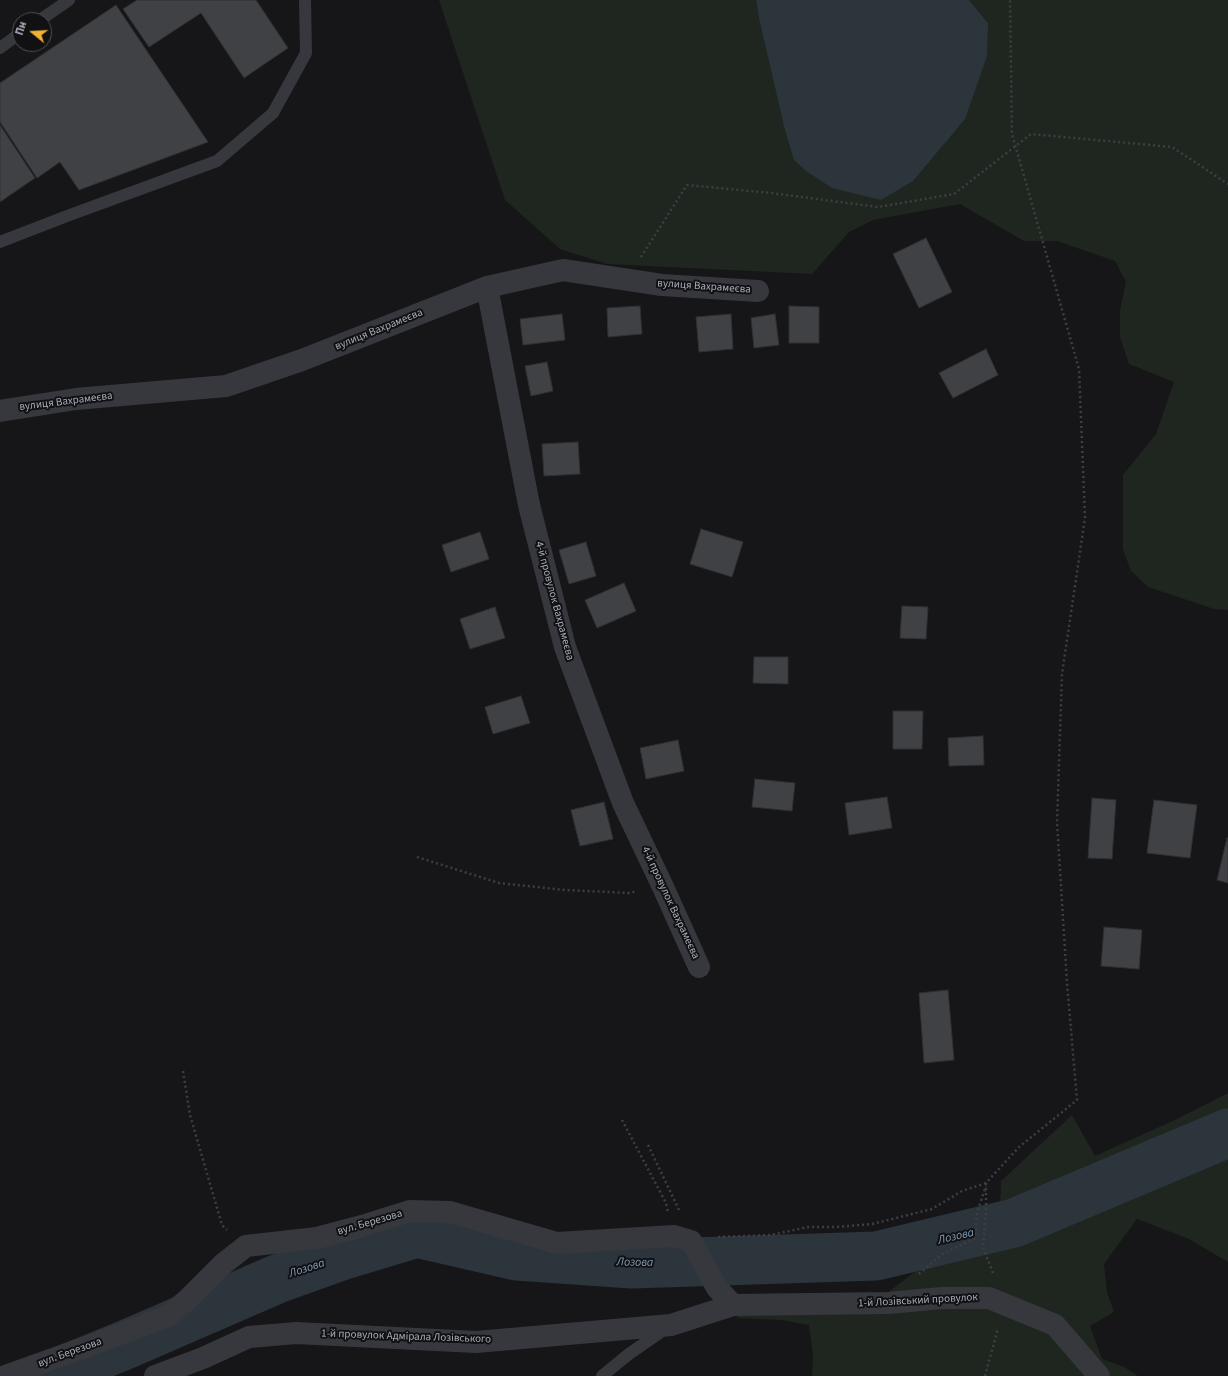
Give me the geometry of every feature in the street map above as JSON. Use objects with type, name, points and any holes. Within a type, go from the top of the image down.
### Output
[{"type":"street","name":"вулиця Вахрамеєва","points":[[0,411],[76,400],[226,386],[302,360],[486,287],[562,270],[662,285],[758,291]]},
{"type":"street","name":"4-й провулок Вахрамеєва","points":[[486,287],[529,505],[565,648],[623,803],[663,887],[698,967]]},
{"type":"street","name":"вул. Березова","points":[[5,1376],[168,1316],[187,1300],[223,1264],[246,1246],[317,1238],[410,1212],[450,1212],[557,1243],[687,1243]]},
{"type":"street","points":[[687,1243],[708,1271],[717,1288],[733,1305]]},
{"type":"street","name":"1-й Лозівський провулок","points":[[733,1305],[888,1303],[942,1298],[989,1298],[1055,1325],[1099,1376]]},
{"type":"street","name":"1-й провулок Адмірала Лозівського","points":[[155,1376],[203,1358],[249,1337],[296,1333],[476,1342],[671,1325],[733,1305]]},
{"type":"lane","points":[[52,12],[69,0]]},
{"type":"lane","points":[[0,242],[216,161],[273,113],[306,53],[305,0]]},
{"type":"lane","points":[[0,48],[12,39]]},
{"type":"lane","points":[[602,1376],[629,1354],[671,1325]]},
{"type":"path","points":[[888,1303],[903,1287],[941,1256],[975,1238],[977,1213],[986,1183],[1018,1147],[1077,1100],[1067,983],[1057,822],[1062,674],[1085,518],[1080,368],[1012,134],[1010,0]]},
{"type":"path","points":[[626,280],[687,185],[771,193],[878,207],[954,194],[1031,134],[1172,147],[1228,184]]},
{"type":"path","points":[[417,857],[499,883],[565,890],[629,892],[663,887]]},
{"type":"path","points":[[183,1071],[190,1115],[222,1225],[246,1246]]},
{"type":"path","points":[[622,1120],[687,1243]]},
{"type":"path","points":[[648,1145],[684,1219],[687,1243]]},
{"type":"path","points":[[983,1247],[986,1211],[986,1183]]},
{"type":"path","points":[[687,1243],[724,1236],[771,1235],[808,1227],[837,1228],[872,1224],[932,1209],[962,1191],[986,1183]]},
{"type":"path","points":[[985,1376],[1004,1304]]},
{"type":"shaded area","points":[[439,0],[756,0],[759,18],[988,23],[969,0],[1228,0],[1228,610],[1214,609],[1148,587],[1131,571],[1123,549],[1123,475],[1156,434],[1174,382],[1129,364],[1120,337],[1120,310],[1126,282],[1115,261],[1057,241],[1024,241],[960,204],[873,220],[849,232],[812,274],[607,264],[560,249],[505,200]]},
{"type":"shaded area","points":[[756,0],[969,0],[988,23],[987,56],[965,119],[913,181],[881,200],[832,188],[806,171],[794,160],[785,130]]},
{"type":"shaded area","points":[[1228,1093],[1228,1262],[1189,1239],[1137,1219],[1104,1264],[1107,1292],[1114,1312],[1090,1326],[1102,1359],[1124,1367],[1138,1376],[812,1376],[813,1355],[809,1325],[781,1320],[737,1318],[738,1296],[886,1294],[948,1246],[992,1242],[1000,1214],[1001,1181],[1072,1115],[1095,1156],[1177,1119]]},
{"type":"building","points":[[137,0],[256,0],[288,48],[244,78],[201,13],[149,47],[123,9]]},
{"type":"building","points":[[116,5],[208,142],[79,190],[60,162],[37,178],[0,122],[0,83],[46,52],[52,52],[52,48]]},
{"type":"building","points":[[0,125],[35,178],[0,202]]},
{"type":"building","points":[[926,238],[952,292],[919,308],[893,254]]},
{"type":"building","points":[[640,306],[642,334],[608,337],[607,308]]},
{"type":"building","points":[[789,306],[819,307],[819,343],[789,343]]},
{"type":"building","points":[[562,314],[565,340],[523,345],[520,319]]},
{"type":"building","points":[[731,314],[733,349],[699,352],[696,317]]},
{"type":"building","points":[[775,314],[779,345],[754,348],[751,318]]},
{"type":"building","points":[[986,349],[998,375],[953,398],[939,373]]},
{"type":"building","points":[[547,362],[553,391],[531,396],[525,366]]},
{"type":"building","points":[[578,442],[580,474],[544,476],[542,444]]},
{"type":"building","points":[[701,529],[743,542],[732,577],[690,564]]},
{"type":"building","points":[[480,532],[489,559],[451,572],[442,545]]},
{"type":"building","points":[[586,542],[596,576],[569,584],[559,550]]},
{"type":"building","points":[[624,583],[636,611],[597,628],[585,600]]},
{"type":"building","points":[[902,606],[928,607],[926,639],[900,638]]},
{"type":"building","points":[[495,607],[505,638],[470,649],[460,619]]},
{"type":"building","points":[[754,657],[788,657],[788,684],[753,683]]},
{"type":"building","points":[[521,696],[530,723],[493,734],[485,707]]},
{"type":"building","points":[[893,711],[923,711],[922,749],[893,749]]},
{"type":"building","points":[[983,736],[984,765],[949,766],[948,738]]},
{"type":"building","points":[[678,740],[684,771],[646,779],[640,748]]},
{"type":"building","points":[[755,779],[795,783],[792,811],[752,807]]},
{"type":"building","points":[[887,797],[892,828],[849,835],[845,803]]},
{"type":"building","points":[[1092,798],[1116,800],[1112,859],[1088,858]]},
{"type":"building","points":[[1154,800],[1197,805],[1190,858],[1147,853]]},
{"type":"building","points":[[604,802],[613,839],[580,846],[571,810]]},
{"type":"building","points":[[1228,838],[1228,883],[1217,880]]},
{"type":"building","points":[[1104,927],[1142,930],[1139,969],[1101,966]]},
{"type":"building","points":[[948,990],[954,1060],[924,1063],[919,993]]},
{"type":"waterway","name":"Лозова","points":[[49,1376],[125,1345],[277,1279],[344,1255],[417,1233],[517,1256],[632,1264],[876,1256],[1014,1223],[1228,1133]]}]
